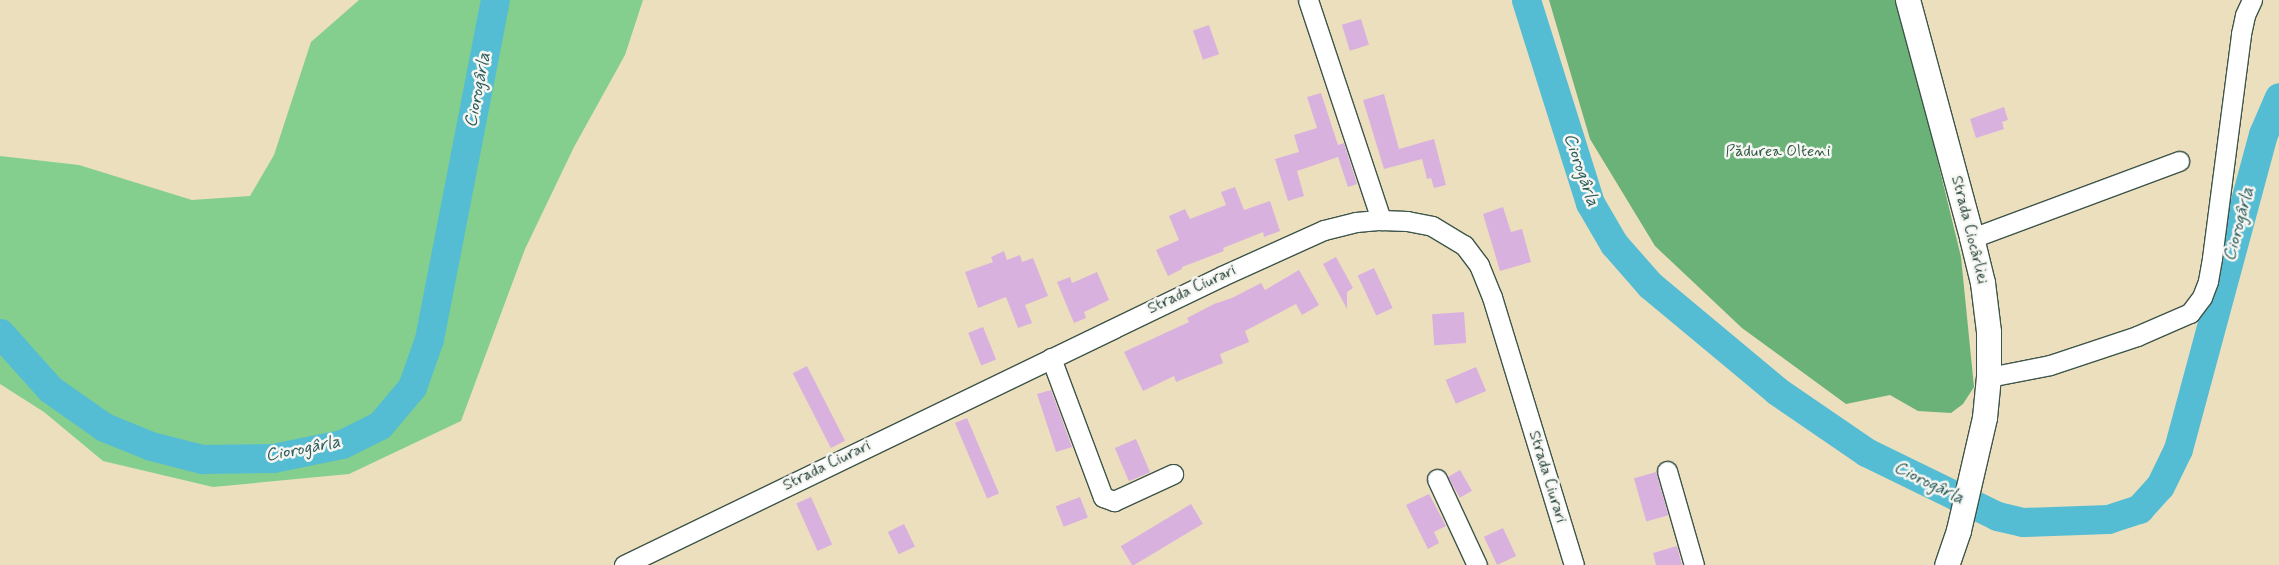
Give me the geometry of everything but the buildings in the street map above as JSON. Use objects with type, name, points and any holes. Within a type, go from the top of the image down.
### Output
[{"type":"street","points":[[1308,0],[1382,220]]},
{"type":"street","name":"Strada Ciocârliei","points":[[1908,0],[1972,238],[1987,307],[1989,377],[1985,418],[1959,531],[1947,565]]},
{"type":"street","points":[[1989,377],[2050,365],[2136,336],[2190,313],[2202,297],[2208,280],[2213,250],[2241,34],[2245,15],[2252,0]]},
{"type":"street","points":[[1972,238],[2179,162]]},
{"type":"street","name":"Strada Ciurari","points":[[624,565],[1222,276],[1324,230],[1356,222],[1382,220],[1406,221],[1432,226],[1464,245],[1479,265],[1492,297],[1574,565]]},
{"type":"street","points":[[1050,358],[1102,497],[1107,500],[1114,500],[1172,474]]},
{"type":"street","points":[[1667,471],[1694,565]]},
{"type":"street","points":[[1437,479],[1477,565]]},
{"type":"green space","points":[[359,0],[643,0],[625,55],[574,147],[525,249],[461,421],[349,474],[213,487],[103,461],[44,412],[0,384],[0,156],[79,165],[192,200],[250,196],[274,155],[311,42]]},
{"type":"green space","name":"Pădurea Olteni","points":[[1549,0],[1895,0],[1918,80],[1961,257],[1974,387],[1963,404],[1951,413],[1918,411],[1890,395],[1846,404],[1742,328],[1655,246],[1590,139]]},
{"type":"waterway","name":"Ciorogârla","points":[[0,333],[50,389],[104,427],[151,446],[202,459],[273,458],[342,444],[380,425],[412,387],[429,339],[495,0]]},
{"type":"waterway","name":"Ciorogârla","points":[[1526,0],[1590,203],[1614,244],[1650,285],[1777,391],[1866,452],[1997,516],[2023,522],[2108,519],[2139,509],[2160,486],[2178,449],[2263,134],[2279,97]]}]
